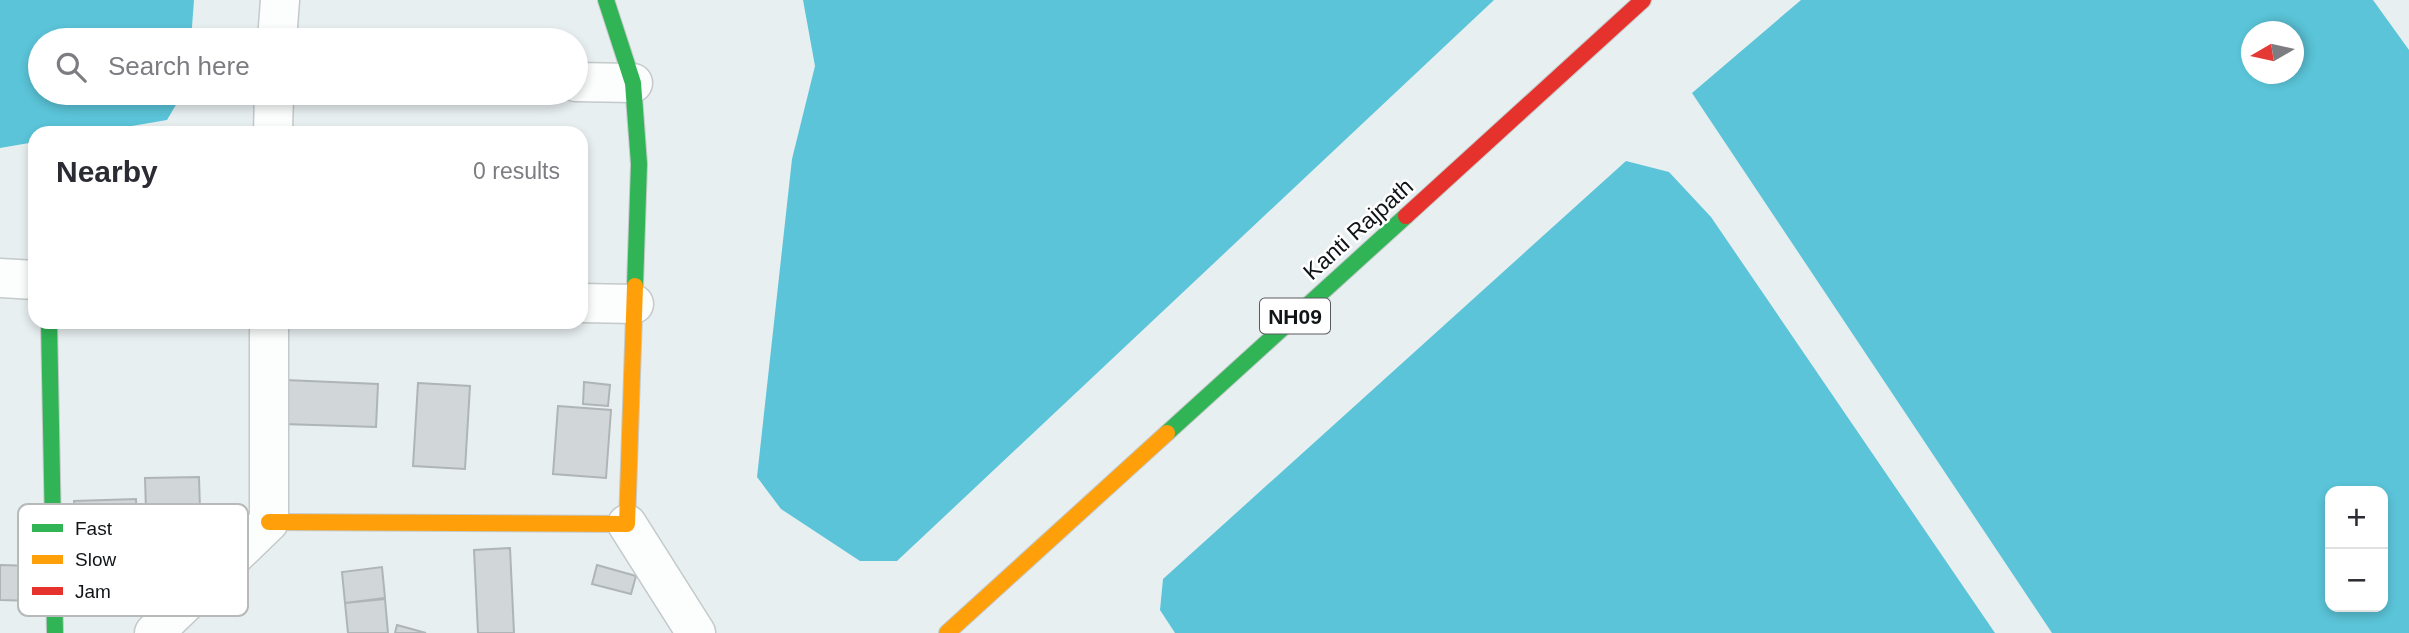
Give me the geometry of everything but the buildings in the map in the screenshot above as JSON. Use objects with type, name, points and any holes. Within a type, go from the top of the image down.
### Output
[{"type":"street","points":[[278,28],[279,0]]},
{"type":"street","points":[[606,0],[633,83],[639,164],[627,524],[696,633]]},
{"type":"street","name":"Kanti Rajpath","points":[[947,633],[1643,0]]},
{"type":"street","points":[[588,82],[633,83]]},
{"type":"street","points":[[273,126],[274,105]]},
{"type":"street","points":[[0,278],[28,280]]},
{"type":"street","points":[[588,303],[634,304]]},
{"type":"street","points":[[50,329],[53,504]]},
{"type":"street","points":[[269,329],[269,522]]},
{"type":"street","points":[[248,542],[269,522],[627,524]]},
{"type":"street","points":[[154,633],[172,616]]},
{"type":"water","points":[[0,0],[194,0],[192,28],[28,28],[28,105],[176,105],[167,120],[132,126],[28,126],[28,143],[0,148]]},
{"type":"water","points":[[803,0],[1494,0],[897,561],[860,561],[781,509],[757,477],[792,159],[815,66]]},
{"type":"water","points":[[1801,0],[2373,0],[2409,50],[2409,633],[2052,633],[1692,93]]},
{"type":"water","points":[[1626,161],[1669,172],[1711,217],[1995,633],[1175,633],[1160,610],[1163,579]]},
{"type":"traffic: fast","points":[[606,0],[633,83],[639,164],[635,286]]},
{"type":"traffic: fast","points":[[1167,433],[1406,216]]},
{"type":"traffic: fast","points":[[49,329],[53,504]]},
{"type":"traffic: fast","points":[[55,616],[55,633]]},
{"type":"traffic: slow","points":[[269,522],[627,524],[635,286]]},
{"type":"traffic: slow","points":[[947,633],[1167,433]]},
{"type":"traffic: jam","points":[[1406,216],[1643,0]]}]
